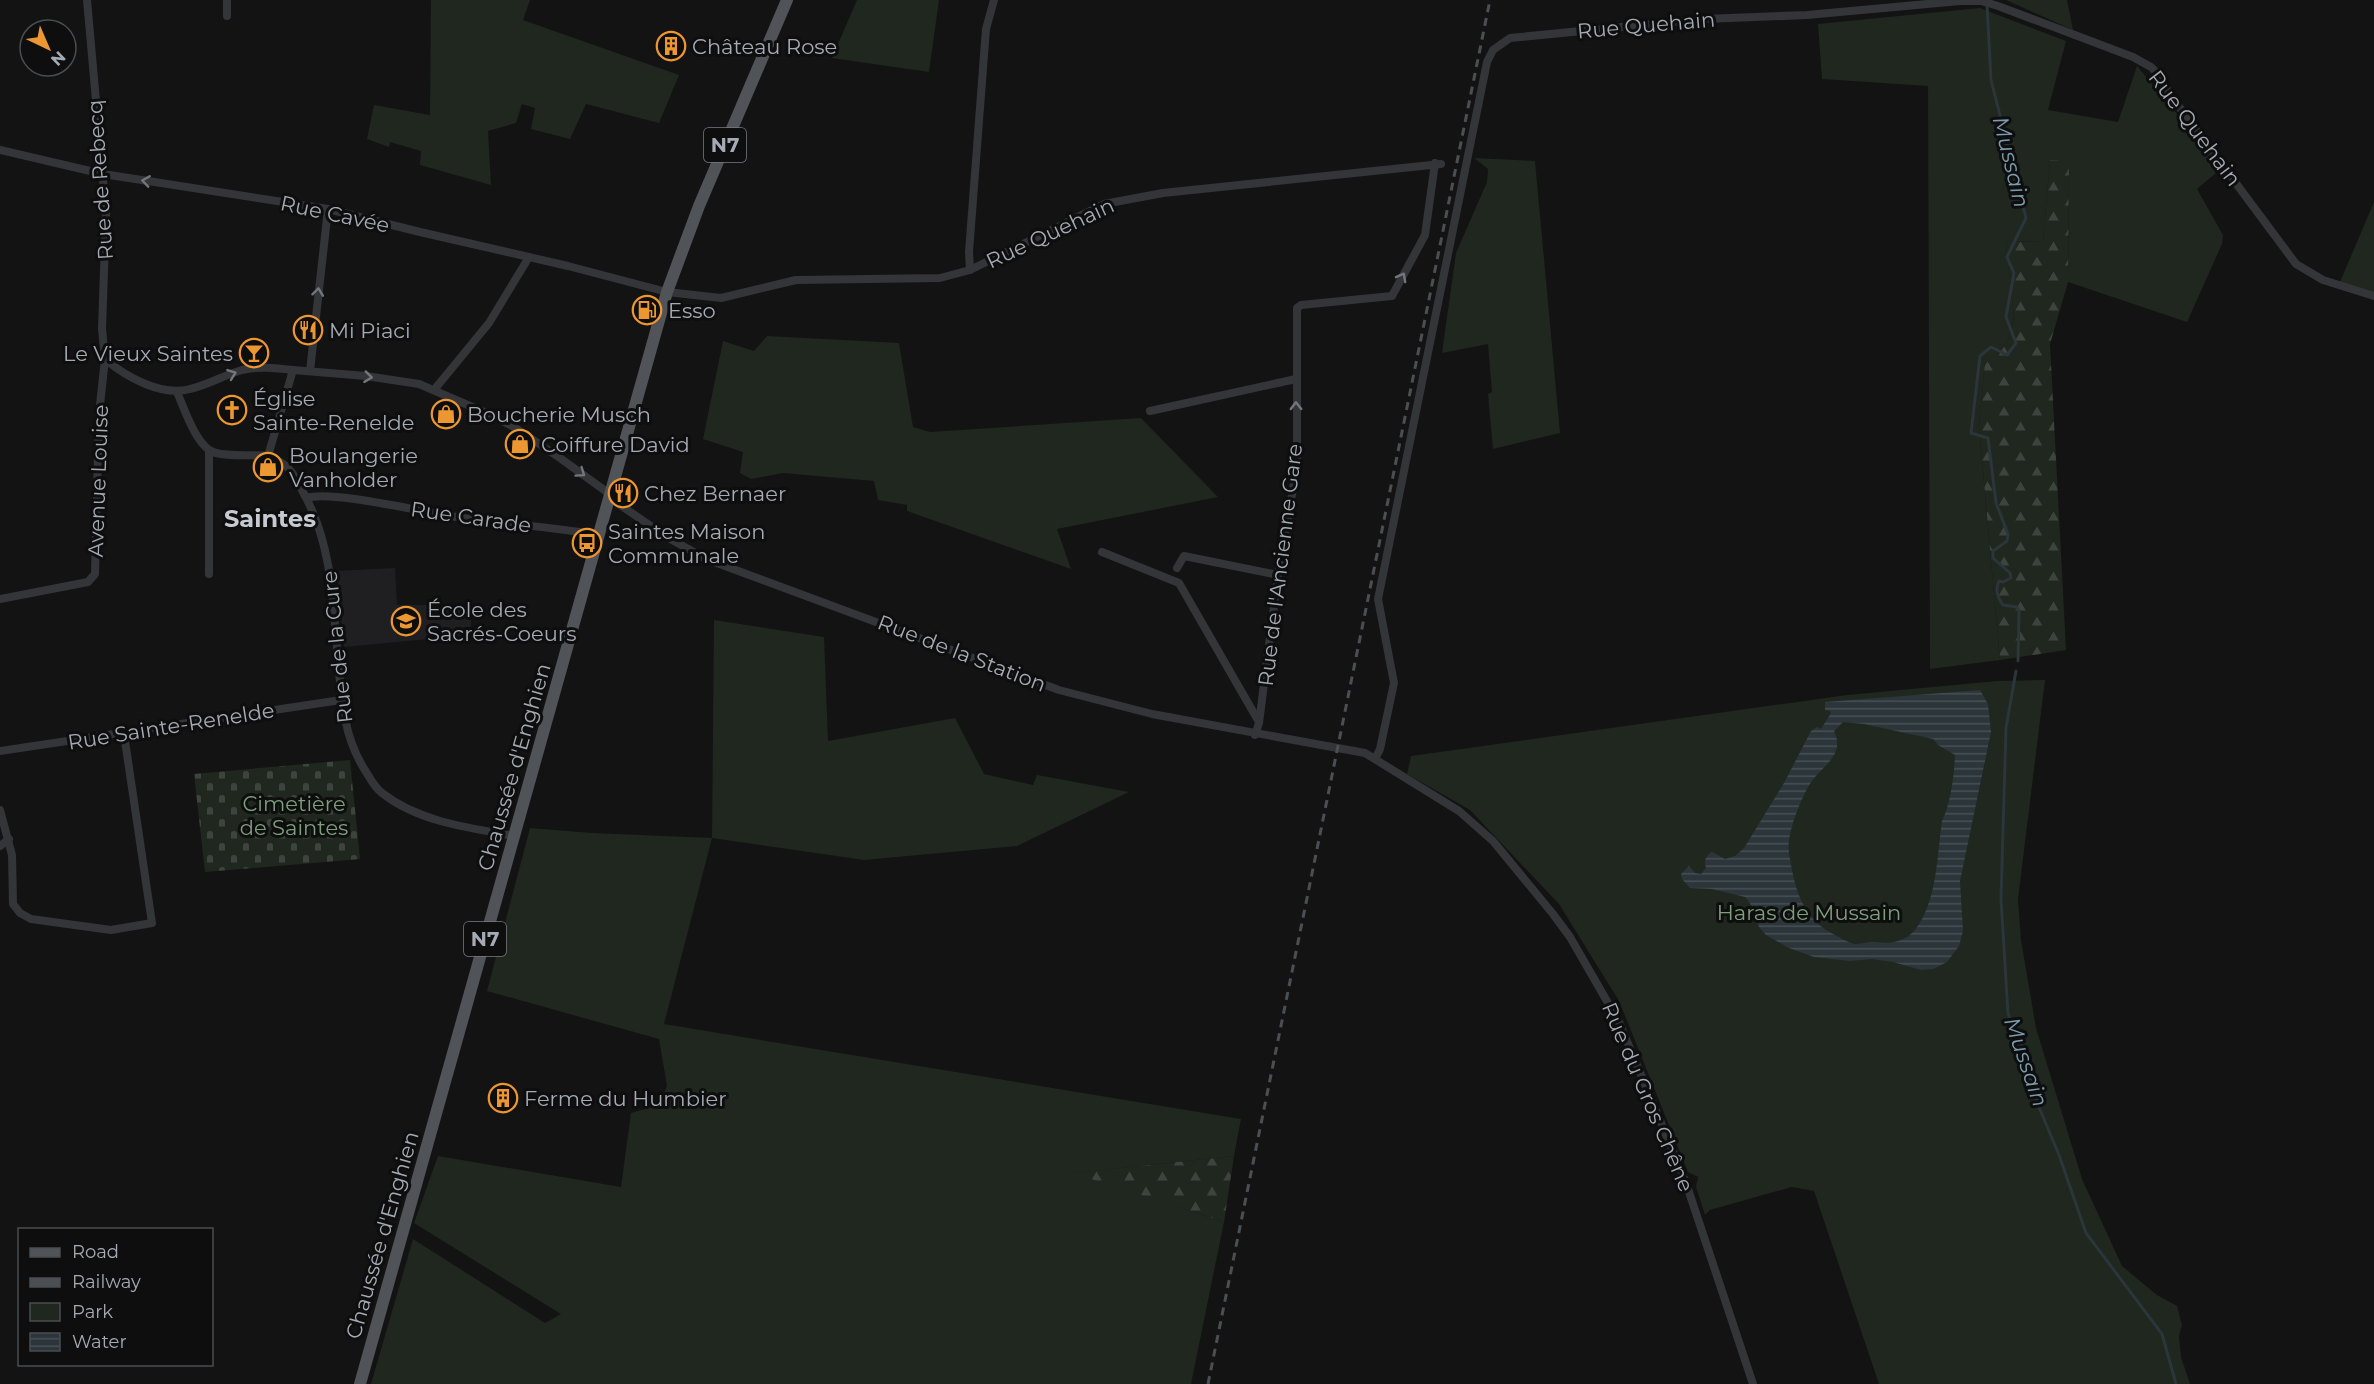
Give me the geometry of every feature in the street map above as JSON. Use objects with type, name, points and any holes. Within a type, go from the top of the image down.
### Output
[{"type":"main road","name":"Chaussée d'Enghien","points":[[360,1384],[667,292],[699,206],[787,0]]},
{"type":"street","name":"Rue de Rebecq","points":[[87,0],[106,213],[102,329],[105,359]]},
{"type":"street","points":[[227,16],[228,0]]},
{"type":"street","points":[[970,270],[969,252],[986,28],[994,0]]},
{"type":"street","name":"Rue Quehain","points":[[1375,759],[1380,749],[1394,683],[1378,598],[1465,161],[1487,62],[1493,50],[1510,38],[1704,19],[1807,15],[1960,1],[1985,2],[2133,57],[2151,67],[2170,96],[2296,264],[2323,280],[2374,296]]},
{"type":"street","name":"Rue Cavée","points":[[0,150],[103,174],[328,209],[667,292]]},
{"type":"street","name":"Rue Quehain","points":[[667,292],[721,298],[796,280],[940,278],[970,270],[1104,204],[1163,193],[1438,163]]},
{"type":"street","name":"Rue de l'Ancienne Gare","points":[[1255,735],[1259,723],[1278,575],[1297,465],[1297,308],[1301,305],[1392,296],[1425,235],[1438,163]]},
{"type":"street","points":[[310,371],[328,209]]},
{"type":"street","points":[[434,390],[489,323],[529,257]]},
{"type":"street","points":[[105,359],[141,381],[162,390],[177,392],[198,438],[209,451],[218,454],[268,456],[293,370]]},
{"type":"street","name":"Avenue Louise","points":[[0,599],[88,582],[95,574],[99,414],[105,359]]},
{"type":"street","name":"Rue de la Station","points":[[177,392],[189,390],[243,370],[271,368],[419,384],[514,427],[611,495],[620,505],[667,537],[706,558],[1059,690],[1152,714],[1255,735],[1337,748]]},
{"type":"street","points":[[1150,411],[1296,379]]},
{"type":"street","points":[[209,451],[209,574]]},
{"type":"street","name":"Rue de la Cure","points":[[268,456],[286,466],[307,498],[322,534],[330,569],[341,700],[347,734],[375,787],[411,809],[451,825],[514,836]]},
{"type":"street","name":"Rue Carade","points":[[307,498],[318,496],[344,498],[472,519],[599,535]]},
{"type":"street","points":[[1102,552],[1179,583],[1259,723]]},
{"type":"street","points":[[1177,568],[1184,556],[1278,575]]},
{"type":"street","name":"Rue Sainte-Renelde","points":[[0,751],[341,700]]},
{"type":"street","points":[[0,810],[12,855],[13,904],[20,913],[32,920],[111,930],[152,923],[124,734]]},
{"type":"street","name":"Rue du Gros Chêne","points":[[1337,748],[1365,753],[1459,811],[1486,834],[1570,937],[1607,1000],[1632,1049],[1686,1183],[1753,1384]]},
{"type":"street","points":[[0,846],[9,839]]},
{"type":"shaded area","name":"École des Sacrés-Coeurs","points":[[395,568],[397,605],[471,605],[471,635],[344,647],[337,571]]},
{"type":"green space","points":[[431,0],[530,0],[523,20],[679,75],[659,123],[586,104],[570,139],[531,129],[535,108],[522,104],[516,123],[488,131],[491,185],[420,165],[421,151],[390,142],[389,147],[367,139],[374,105],[430,115]]},
{"type":"green space","points":[[857,0],[939,0],[929,72],[832,58]]},
{"type":"green space","points":[[2006,0],[2067,0],[2073,30]]},
{"type":"green space","points":[[1980,8],[2066,41],[2048,110],[2118,122],[2137,66],[2222,168],[2197,189],[2223,235],[2222,244],[2187,322],[2068,282],[2069,161],[2050,161],[2043,242],[2006,241],[2014,317],[2007,344],[1985,362],[1979,427],[2000,660],[1930,669],[1928,86],[1822,79],[1818,24]]},
{"type":"green space","points":[[1474,158],[1535,161],[1560,433],[1493,449],[1488,394],[1492,392],[1488,344],[1442,353],[1456,253],[1487,182],[1488,169]]},
{"type":"green space","points":[[2050,160],[2069,161],[2068,282],[2050,344],[2066,650],[2000,660],[1979,427],[1985,361],[2007,344],[2014,318],[2006,241],[2043,242]]},
{"type":"green space","points":[[2374,202],[2374,292],[2340,282]]},
{"type":"green space","points":[[767,336],[899,343],[913,427],[930,432],[1141,418],[1218,497],[1057,529],[1071,569],[907,511],[907,505],[878,500],[874,481],[783,473],[751,479],[740,473],[743,452],[703,439],[723,341],[754,351]]},
{"type":"green space","points":[[714,620],[824,637],[828,741],[955,718],[984,774],[1033,785],[1037,775],[1129,792],[1017,846],[864,860],[712,838]]},
{"type":"green space","name":"Haras de Mussain","points":[[2045,680],[2018,899],[2021,940],[2036,1028],[2082,1179],[2122,1266],[2157,1295],[2177,1306],[2182,1325],[2179,1336],[2181,1357],[2190,1384],[1879,1384],[1814,1191],[1792,1187],[1710,1210],[1705,1215],[1696,1187],[1698,1177],[1688,1172],[1619,1001],[1559,904],[1470,810],[1407,774],[1411,756],[1847,695],[1997,681]]},
{"type":"green space","name":"Cimetière de Saintes","points":[[350,760],[360,859],[205,872],[194,774]]},
{"type":"green space","points":[[530,828],[712,838],[664,1024],[1241,1119],[1234,1156],[1075,1173],[1224,1222],[1191,1384],[371,1384],[413,1239],[545,1323],[561,1314],[414,1223],[438,1156],[621,1187],[631,1113],[659,1105],[667,1086],[659,1039],[487,991]]},
{"type":"green space","points":[[1234,1156],[1224,1222],[1073,1173]]},
{"type":"water","points":[[1980,690],[1988,704],[1991,732],[1960,881],[1963,931],[1959,946],[1947,962],[1933,969],[1921,970],[1872,959],[1850,961],[1814,957],[1789,948],[1766,935],[1759,927],[1750,903],[1745,897],[1712,889],[1690,888],[1682,879],[1681,874],[1689,866],[1695,873],[1701,874],[1706,868],[1706,857],[1712,852],[1725,859],[1735,856],[1744,848],[1784,783],[1811,731],[1817,727],[1821,729],[1831,713],[1825,710],[1825,702]],"holes":[[[1843,722],[1864,724],[1933,739],[1938,745],[1955,755],[1948,806],[1942,821],[1935,878],[1928,906],[1915,930],[1906,938],[1891,943],[1855,944],[1823,928],[1814,920],[1801,900],[1789,852],[1795,817],[1806,790],[1835,754],[1837,740],[1834,731]]]},
{"type":"waterway","name":"Mussain","points":[[1987,5],[1991,80],[2026,218],[2007,257],[2014,273],[2006,317],[2016,343],[2007,355],[1991,347],[1980,356],[1971,433],[1988,438],[1996,503],[2008,534],[2007,541],[1993,551],[1993,558],[2010,573],[2011,578],[2003,582],[1999,581],[1997,590],[2003,605],[2017,607],[2019,612],[2018,661]]},
{"type":"waterway","name":"Mussain","points":[[2016,671],[2006,728],[2001,899],[2008,1014],[2021,1044],[2038,1105],[2059,1155],[2086,1233],[2162,1334],[2176,1384]]},
{"type":"railway","points":[[1208,1384],[1490,0]]},
{"type":"place","name":"Château Rose","points":[[671,46]]},
{"type":"place","name":"Esso","points":[[647,310]]},
{"type":"place","name":"Mi Piaci","points":[[308,330]]},
{"type":"place","name":"Le Vieux Saintes","points":[[254,353]]},
{"type":"place","name":"Église Sainte-Renelde","points":[[232,410]]},
{"type":"place","name":"Boucherie Musch","points":[[446,414]]},
{"type":"place","name":"Coiffure David","points":[[520,444]]},
{"type":"place","name":"Boulangerie Vanholder","points":[[268,467]]},
{"type":"place","name":"Chez Bernaer","points":[[623,493]]},
{"type":"place","name":"Saintes Maison Communale","points":[[587,543]]},
{"type":"place","name":"École des Sacrés-Coeurs","points":[[406,621]]},
{"type":"place","name":"Ferme du Humbier","points":[[503,1098]]},
{"type":"district","name":"Saintes","points":[[270,518]]}]
